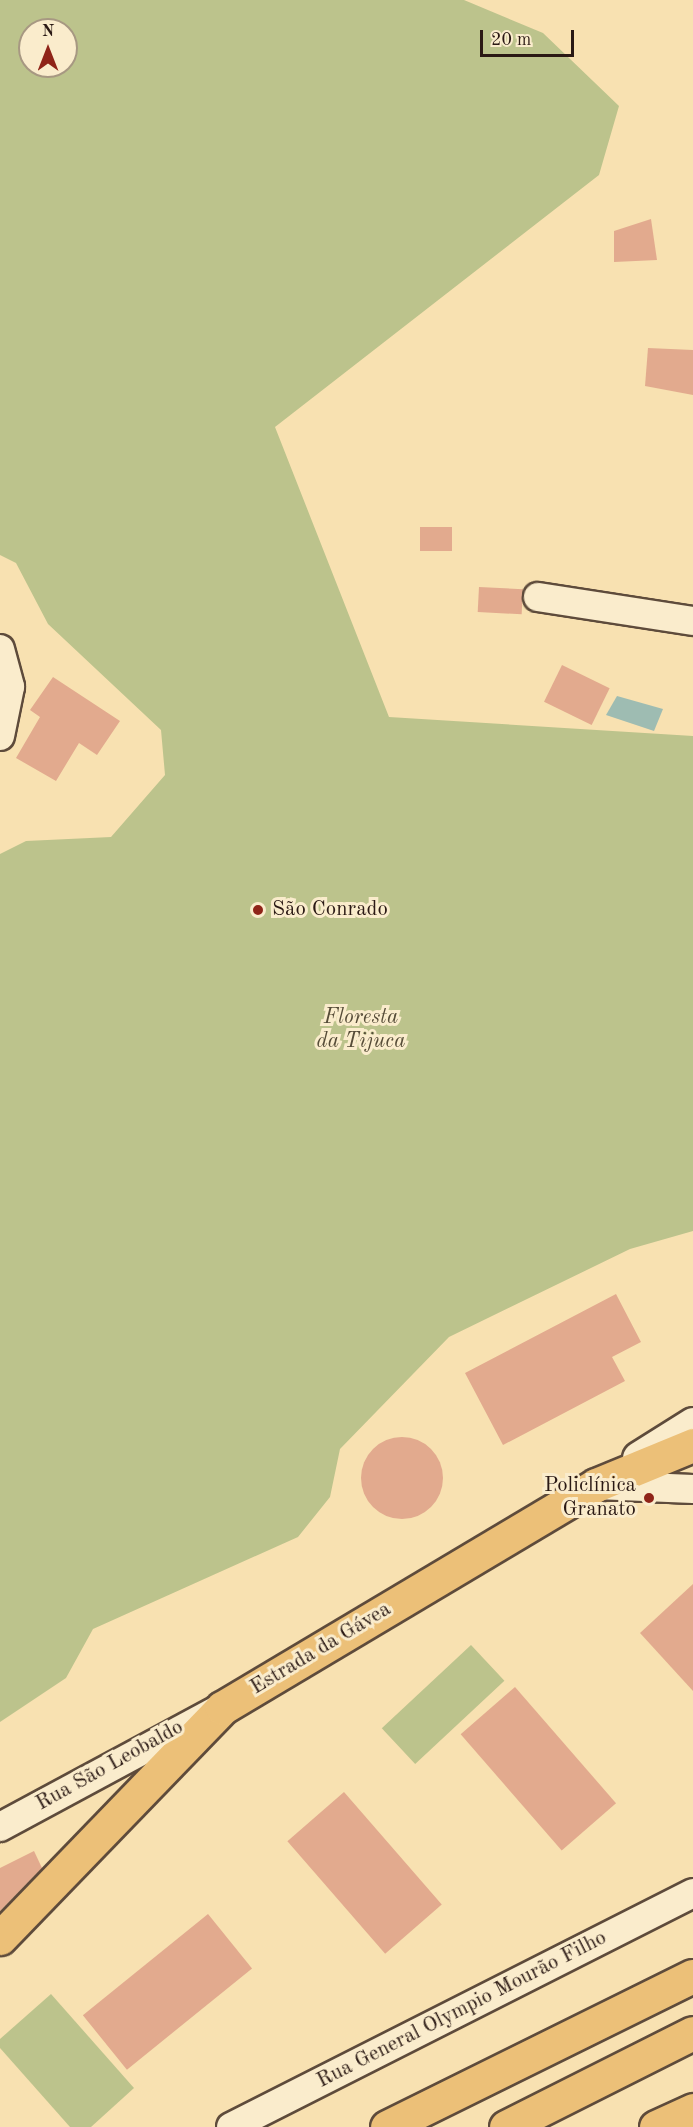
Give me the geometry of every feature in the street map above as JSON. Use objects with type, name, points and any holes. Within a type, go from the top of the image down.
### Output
[{"type":"main road","points":[[596,1485],[693,1445]]},
{"type":"main road","name":"Estrada da Gávea","points":[[0,1938],[222,1708],[596,1485]]},
{"type":"main road","points":[[387,2127],[693,1976]]},
{"type":"main road","points":[[506,2127],[693,2033]]},
{"type":"main road","points":[[656,2127],[693,2110]]},
{"type":"street","points":[[538,597],[693,621]]},
{"type":"street","points":[[0,649],[10,687],[0,736]]},
{"type":"street","name":"Estrada da Gávea","points":[[596,1485],[693,1424]]},
{"type":"street","points":[[596,1485],[693,1489]]},
{"type":"street","name":"Rua São Leobaldo","points":[[0,1827],[187,1723],[222,1708]]},
{"type":"street","name":"Rua General Olympio Mourão Filho","points":[[231,2127],[693,1893]]},
{"type":"green space","name":"Floresta da Tijuca","points":[[0,0],[464,0],[543,33],[619,106],[599,175],[275,427],[389,717],[693,736],[693,1231],[630,1249],[449,1337],[340,1449],[330,1497],[298,1537],[93,1629],[66,1678],[0,1722],[0,854],[26,841],[111,837],[165,775],[161,730],[48,624],[16,563],[0,555]]},
{"type":"green space","points":[[471,1645],[504,1681],[415,1764],[382,1728]]},
{"type":"green space","points":[[51,1994],[134,2088],[91,2127],[70,2127],[0,2048],[0,2039]]},
{"type":"water","points":[[617,696],[663,709],[654,731],[606,715]]},
{"type":"building","points":[[651,219],[657,260],[614,262],[614,231]]},
{"type":"building","points":[[648,348],[693,350],[693,395],[645,386]]},
{"type":"building","points":[[420,527],[452,527],[452,551],[420,551]]},
{"type":"building","points":[[479,587],[523,589],[522,614],[478,612]]},
{"type":"building","points":[[562,665],[610,688],[592,725],[544,702]]},
{"type":"building","points":[[53,677],[120,721],[97,755],[79,743],[56,781],[16,758],[40,717],[30,710]]},
{"type":"building","points":[[616,1294],[641,1342],[612,1357],[625,1381],[503,1445],[465,1373]]},
{"type":"building","points":[[402,1437],[418,1440],[431,1449],[440,1462],[443,1478],[440,1494],[431,1507],[418,1516],[402,1519],[386,1516],[373,1507],[364,1494],[361,1478],[364,1462],[373,1449],[386,1440]]},
{"type":"building","points":[[693,1584],[693,1691],[640,1633]]},
{"type":"building","points":[[515,1687],[616,1803],[562,1850],[461,1734]]},
{"type":"building","points":[[344,1792],[442,1904],[385,1954],[287,1841]]},
{"type":"building","points":[[34,1851],[42,1868],[0,1911],[0,1868]]},
{"type":"building","points":[[208,1914],[252,1968],[127,2070],[83,2015]]},
{"type":"place","name":"São Conrado","points":[[258,910]]},
{"type":"place","name":"Policlínica Granato","points":[[649,1498]]}]
